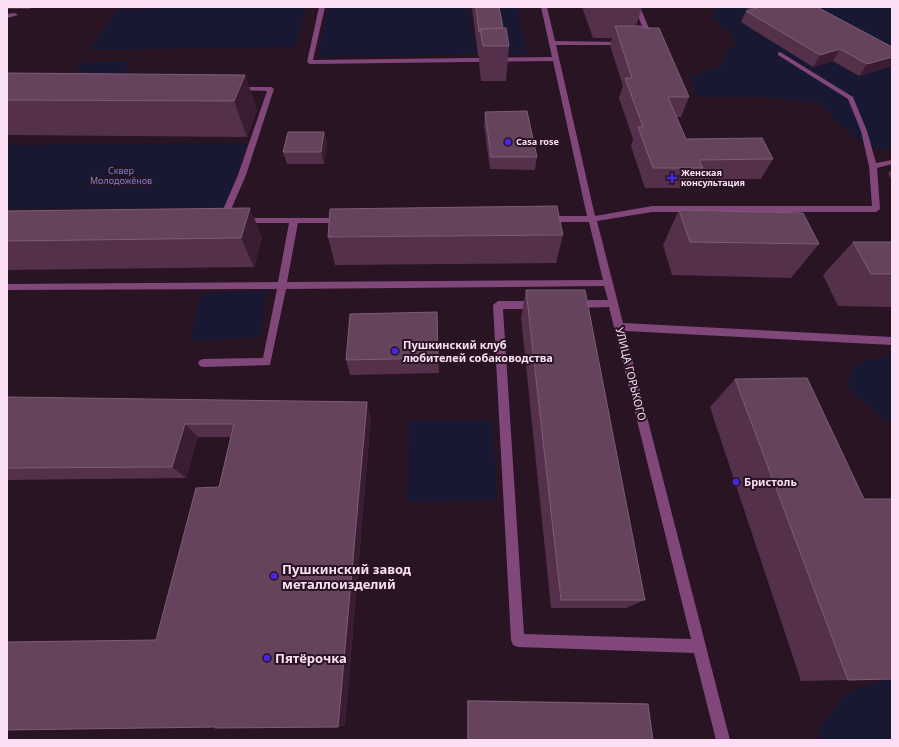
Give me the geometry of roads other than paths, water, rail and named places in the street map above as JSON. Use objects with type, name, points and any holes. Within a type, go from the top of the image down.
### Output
[{"type":"street","points":[[322,7],[310,62],[556,59]]},
{"type":"street","name":"УЛИЦА ГОРЬКОГО","points":[[544,7],[592,219],[723,740]]},
{"type":"street","points":[[637,7],[652,42],[645,42]]},
{"type":"street","points":[[7,16],[15,16]]},
{"type":"street","points":[[552,43],[631,43]]},
{"type":"street","points":[[536,219],[592,219],[652,209],[876,209],[873,166],[864,131],[851,98],[780,54]]},
{"type":"street","points":[[225,89],[271,89],[242,175],[218,221],[349,220]]},
{"type":"street","points":[[873,166],[892,162]]},
{"type":"street","points":[[203,364],[267,362],[294,221]]},
{"type":"street","points":[[7,286],[281,286],[609,283]]},
{"type":"street","points":[[566,304],[614,303]]},
{"type":"street","points":[[551,304],[498,305],[518,640],[700,646]]},
{"type":"street","points":[[619,327],[892,341]]},
{"type":"place","name":"Casa rose","points":[[508,142]]},
{"type":"place","name":"Женская консультация","points":[[672,178]]},
{"type":"place","name":"Пушкинский клуб любителей собаководства","points":[[395,351]]},
{"type":"place","name":"Бристоль","points":[[736,482]]},
{"type":"place","name":"Пушкинский завод металлоизделий","points":[[274,576]]},
{"type":"place","name":"Пятёрочка","points":[[267,658]]},
{"type":"park label","name":"Сквер Молодожёнов","points":[[121,176]]}]
